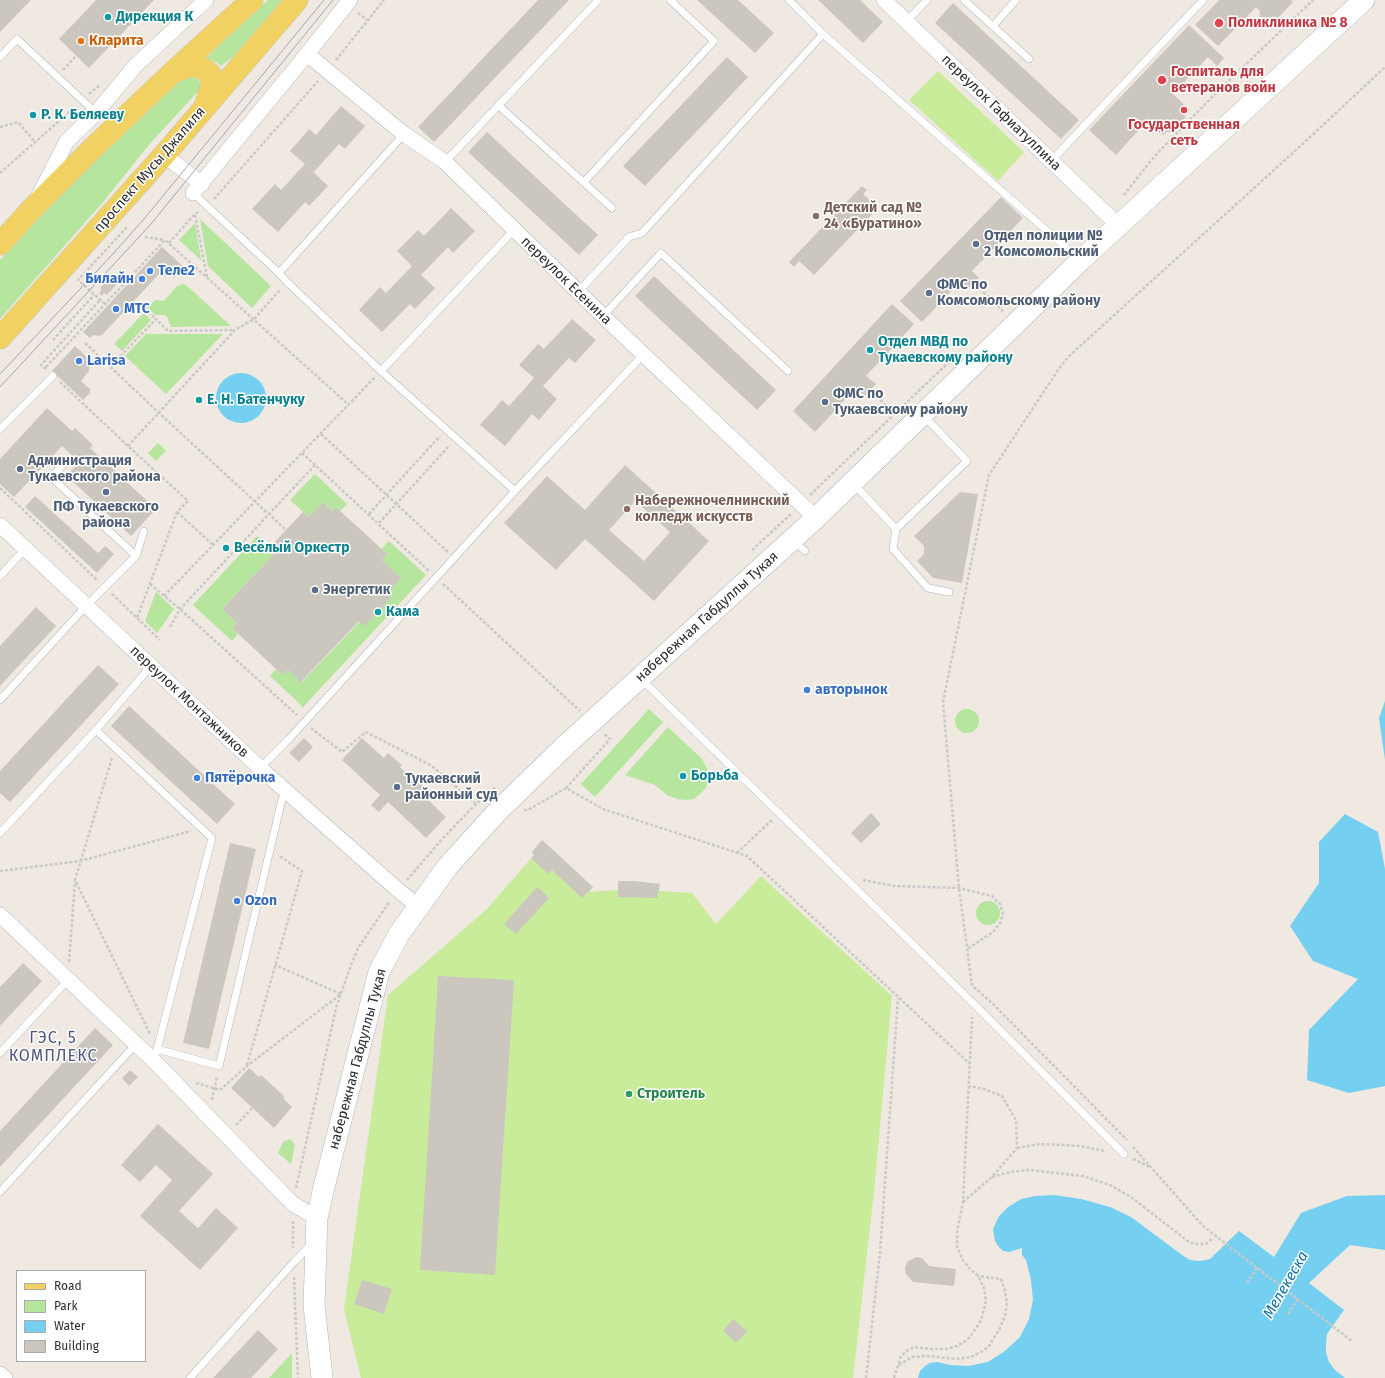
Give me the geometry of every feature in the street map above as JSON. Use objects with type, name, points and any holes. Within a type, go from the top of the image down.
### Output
[{"type":"main road","points":[[0,244],[30,211],[95,146],[252,0]]},
{"type":"main road","name":"проспект Мусы Джалиля","points":[[0,338],[164,155],[297,0]]},
{"type":"main road","name":"набережная Габдуллы Тукая","points":[[322,1378],[314,1305],[317,1218],[328,1172],[379,972],[398,934],[448,866],[498,811],[640,678],[799,545],[816,518],[1081,260],[1364,0]]},
{"type":"main road","points":[[173,72],[190,66],[201,67],[210,74],[212,85],[204,109]]},
{"type":"street","points":[[30,211],[67,141],[96,114],[136,65],[206,0]]},
{"type":"street","name":"переулок Гафиатуллина","points":[[884,0],[1119,226]]},
{"type":"street","points":[[164,155],[197,189],[307,54],[353,6]]},
{"type":"street","name":"переулок Есенина","points":[[307,54],[404,134],[445,162],[643,355],[816,518]]},
{"type":"street","name":"переулок Монтажников","points":[[0,525],[260,768],[418,906]]},
{"type":"street","points":[[0,915],[136,1044],[156,1055],[208,1116],[293,1204],[317,1218]]},
{"type":"street","points":[[0,1374],[5,1378]]},
{"type":"lane","points":[[445,162],[598,0]]},
{"type":"lane","points":[[584,182],[714,41],[670,0]]},
{"type":"lane","points":[[789,0],[823,34],[1081,260]]},
{"type":"lane","points":[[906,22],[927,0]]},
{"type":"lane","points":[[964,0],[1029,59]]},
{"type":"lane","points":[[993,26],[1016,0]]},
{"type":"lane","points":[[1051,161],[1203,0]]},
{"type":"lane","points":[[578,292],[629,237],[642,233],[823,34]]},
{"type":"lane","points":[[0,56],[17,38],[96,114]]},
{"type":"lane","points":[[498,106],[612,208]]},
{"type":"lane","points":[[279,272],[404,134]]},
{"type":"lane","points":[[197,189],[208,206],[279,272],[287,282],[381,371],[515,491]]},
{"type":"lane","points":[[381,371],[514,230]]},
{"type":"lane","points":[[603,316],[661,253],[788,372]]},
{"type":"lane","points":[[260,768],[289,739],[453,557],[643,355]]},
{"type":"lane","points":[[0,429],[52,376]]},
{"type":"lane","points":[[923,414],[967,461],[896,529],[893,549],[928,588],[949,592]]},
{"type":"lane","points":[[62,466],[51,477],[136,556]]},
{"type":"lane","points":[[852,483],[896,529]]},
{"type":"lane","points":[[0,700],[86,606],[136,556],[144,531]]},
{"type":"lane","points":[[0,576],[25,549]]},
{"type":"lane","points":[[0,833],[96,730],[151,666]]},
{"type":"lane","points":[[640,678],[790,823],[1124,1154]]},
{"type":"lane","points":[[96,730],[212,838],[156,1055],[219,1066],[282,799]]},
{"type":"lane","points":[[0,1053],[68,980]]},
{"type":"lane","points":[[0,1192],[136,1044]]},
{"type":"lane","points":[[190,1378],[294,1262],[316,1240]]},
{"type":"path","points":[[169,243],[195,214],[208,206],[327,71],[384,0]]},
{"type":"path","points":[[353,6],[367,20]]},
{"type":"path","points":[[57,76],[76,56]]},
{"type":"path","points":[[894,1378],[901,1356],[908,1350],[915,1347],[946,1349],[957,1346],[967,1340],[976,1330],[981,1320],[986,1300],[984,1288],[978,1276],[970,1270],[962,1259],[957,1246],[957,1232],[963,1202],[973,1003],[959,888],[942,702],[989,475],[1068,357],[1307,140],[1385,67]]},
{"type":"path","points":[[0,173],[83,100]]},
{"type":"path","points":[[0,127],[18,122],[35,142]]},
{"type":"path","points":[[195,214],[207,277]]},
{"type":"path","points":[[105,304],[78,280],[128,226]]},
{"type":"path","points":[[145,237],[165,240],[169,243],[349,405]]},
{"type":"path","points":[[45,369],[165,240]]},
{"type":"path","points":[[128,446],[235,330],[254,319],[287,282]]},
{"type":"path","points":[[976,285],[1002,311]]},
{"type":"path","points":[[53,340],[94,295]]},
{"type":"path","points":[[100,300],[41,365],[188,501],[177,512],[137,618]]},
{"type":"path","points":[[141,305],[168,331],[235,330]]},
{"type":"path","points":[[110,367],[156,319]]},
{"type":"path","points":[[85,344],[286,530]]},
{"type":"path","points":[[164,596],[381,371]]},
{"type":"path","points":[[873,393],[895,414]]},
{"type":"path","points":[[369,514],[447,429]]},
{"type":"path","points":[[321,434],[453,557]]},
{"type":"path","points":[[379,523],[457,438]]},
{"type":"path","points":[[302,453],[610,739],[566,788]]},
{"type":"path","points":[[170,627],[180,609],[315,465]]},
{"type":"path","points":[[0,488],[160,640]]},
{"type":"path","points":[[177,512],[213,545]]},
{"type":"path","points":[[150,584],[180,609],[304,722]]},
{"type":"path","points":[[68,980],[75,880],[115,747]]},
{"type":"path","points":[[0,871],[80,861],[202,828]]},
{"type":"path","points":[[247,1066],[302,870],[270,850]]},
{"type":"path","points":[[747,856],[970,1064]]},
{"type":"path","points":[[857,879],[894,886],[959,888],[992,896],[1000,904],[1003,913],[1000,923],[993,932],[967,949]]},
{"type":"path","points":[[75,880],[156,1055]]},
{"type":"path","points":[[220,1090],[247,1066],[341,994],[275,964]]},
{"type":"path","points":[[866,1378],[880,1253],[898,998]]},
{"type":"path","points":[[208,1116],[219,1066]]},
{"type":"path","points":[[969,1086],[984,1089],[1002,1096],[1016,1120],[1017,1148]]},
{"type":"path","points":[[227,1135],[252,1108]]},
{"type":"path","points":[[963,1202],[992,1177],[1017,1148],[1039,1144],[1080,1146],[1124,1154],[1152,1168]]},
{"type":"path","points":[[992,1177],[1010,1172],[1029,1170],[1083,1176],[1110,1185],[1131,1197],[1190,1242],[1195,1244],[1206,1244],[1213,1238]]},
{"type":"path","points":[[1203,1226],[1353,1342]]},
{"type":"path","points":[[1247,1283],[1257,1268]]},
{"type":"path","points":[[899,1365],[912,1357],[926,1356],[957,1359],[971,1357],[989,1346],[1000,1328],[1005,1316],[1005,1291],[1001,1279],[978,1276]]},
{"type":"path","points":[[1288,1314],[1298,1299]]},
{"type":"path","points":[[296,1378],[298,1370]]},
{"type":"green space","points":[[268,0],[284,0],[242,50],[221,66],[206,58]]},
{"type":"green space","points":[[938,71],[1024,152],[998,181],[909,100]]},
{"type":"green space","points":[[184,75],[194,76],[201,83],[201,88],[148,146],[104,201],[0,319],[0,260],[88,167]]},
{"type":"green space","points":[[200,219],[271,286],[252,308],[208,266]]},
{"type":"green space","points":[[195,223],[201,260],[179,240]]},
{"type":"green space","points":[[183,284],[186,285],[231,326],[171,327],[165,315],[155,315],[148,308],[155,300],[164,301],[177,286]]},
{"type":"green space","points":[[144,313],[151,320],[122,351],[114,344]]},
{"type":"green space","points":[[146,334],[223,334],[166,394],[125,356]]},
{"type":"green space","points":[[158,443],[166,451],[156,461],[148,453]]},
{"type":"green space","points":[[315,474],[347,504],[340,511],[336,507],[332,511],[323,502],[309,517],[290,500]]},
{"type":"green space","points":[[257,536],[275,553],[222,609],[237,623],[232,628],[238,634],[232,641],[193,605]]},
{"type":"green space","points":[[389,541],[426,575],[303,707],[270,676],[276,669],[283,675],[288,670],[302,682],[401,578],[382,560],[387,554],[381,549]]},
{"type":"green space","points":[[156,592],[174,609],[157,633],[145,621]]},
{"type":"green space","points":[[649,709],[663,722],[595,797],[581,784]]},
{"type":"green space","points":[[967,709],[976,712],[979,721],[976,730],[967,733],[958,730],[955,721],[958,712]]},
{"type":"green space","points":[[668,727],[702,759],[707,769],[708,779],[706,788],[694,799],[677,799],[667,795],[655,785],[625,775]]},
{"type":"green space","name":"Строитель","points":[[542,840],[593,887],[589,892],[618,890],[618,881],[659,884],[659,891],[692,893],[716,924],[761,876],[892,996],[874,1192],[853,1378],[361,1378],[344,1309],[388,995],[487,909],[534,855],[532,852]]},
{"type":"green space","points":[[988,901],[996,905],[1000,913],[996,921],[988,925],[980,921],[976,913],[980,905]]},
{"type":"green space","points":[[290,1139],[295,1145],[291,1164],[278,1153],[283,1142]]},
{"type":"green space","points":[[292,1353],[292,1378],[269,1378]]},
{"type":"water","points":[[236,373],[246,373],[259,380],[266,393],[266,403],[259,416],[246,423],[236,423],[227,419],[220,412],[216,403],[216,393],[220,384],[227,377]]},
{"type":"water","points":[[1385,701],[1385,760],[1379,718]]},
{"type":"water","points":[[1345,814],[1378,832],[1385,869],[1385,1086],[1349,1093],[1307,1080],[1309,1030],[1358,979],[1313,961],[1290,926],[1319,883],[1319,842]]},
{"type":"water","name":"Мелекеска","points":[[1054,1195],[1081,1199],[1110,1207],[1131,1217],[1190,1260],[1200,1261],[1210,1259],[1239,1231],[1274,1257],[1301,1213],[1347,1196],[1385,1195],[1385,1250],[1350,1245],[1309,1283],[1344,1310],[1327,1334],[1326,1353],[1329,1362],[1335,1370],[1345,1378],[918,1378],[920,1371],[930,1363],[937,1362],[950,1365],[968,1366],[988,1362],[1005,1351],[1020,1337],[1029,1319],[1033,1300],[1031,1280],[1026,1260],[1022,1255],[1022,1248],[1009,1252],[1003,1251],[995,1241],[993,1229],[999,1216],[1008,1207],[1021,1199],[1035,1196]]},
{"type":"building","points":[[0,0],[31,0],[0,32]]},
{"type":"building","name":"Дирекция К","points":[[96,0],[154,0],[89,68],[59,39]]},
{"type":"building","points":[[538,0],[569,0],[434,142],[418,127]]},
{"type":"building","points":[[697,0],[738,0],[774,33],[755,53]]},
{"type":"building","points":[[818,0],[860,0],[883,22],[863,43]]},
{"type":"building","name":"Поликлиника № 8","points":[[1219,0],[1291,0],[1293,2],[1277,19],[1274,16],[1269,20],[1266,17],[1260,17],[1260,11],[1256,7],[1218,46],[1195,25]]},
{"type":"building","points":[[953,3],[1079,120],[1061,139],[935,23]]},
{"type":"building","name":"Госпиталь для ветеранов войн","points":[[1189,25],[1224,58],[1217,66],[1208,57],[1173,94],[1190,110],[1184,115],[1186,117],[1170,133],[1168,131],[1163,135],[1161,133],[1151,132],[1150,124],[1147,121],[1116,155],[1089,130]]},
{"type":"building","points":[[727,57],[748,77],[645,186],[623,166]]},
{"type":"building","points":[[341,106],[365,126],[345,149],[339,144],[314,172],[290,151],[309,129],[316,135]]},
{"type":"building","points":[[487,132],[598,235],[579,255],[468,152]]},
{"type":"building","points":[[305,164],[328,186],[309,206],[305,202],[278,232],[252,209],[275,184],[281,190]]},
{"type":"building","points":[[862,186],[867,190],[863,194],[878,208],[814,275],[799,261],[794,267],[789,262]]},
{"type":"building","name":"Отдел полиции № 2 Комсомольский","points":[[1001,197],[1023,218],[972,271],[979,278],[968,289],[961,281],[922,322],[900,301]]},
{"type":"building","points":[[451,208],[475,231],[453,253],[448,247],[421,275],[435,288],[415,309],[410,304],[382,332],[359,310],[380,287],[386,293],[412,266],[397,251],[418,230],[424,236]]},
{"type":"building","points":[[162,247],[184,267],[174,278],[168,273],[164,277],[160,273],[102,335],[93,335],[90,338],[83,332]]},
{"type":"building","points":[[654,276],[776,390],[757,410],[635,296]]},
{"type":"building","points":[[110,277],[117,284],[107,295],[104,293],[102,296],[99,293],[102,290],[100,288]]},
{"type":"building","name":"Отдел МВД по Тукаевскому району","points":[[892,304],[914,324],[866,376],[876,384],[865,396],[856,388],[815,432],[793,411]]},
{"type":"building","points":[[572,319],[596,340],[575,363],[569,358],[543,386],[557,399],[539,420],[532,414],[505,446],[480,425],[502,400],[509,406],[534,378],[519,365],[538,344],[544,349]]},
{"type":"building","points":[[75,346],[90,360],[89,371],[81,381],[90,389],[90,393],[83,400],[52,371]]},
{"type":"building","name":"Администрация Тукаевского района","points":[[47,408],[72,431],[75,428],[93,445],[90,448],[156,509],[131,536],[67,476],[79,462],[62,446],[14,497],[0,484],[0,459]]},
{"type":"building","points":[[625,465],[709,541],[654,601],[585,539],[556,570],[504,523],[547,476],[585,510]],"holes":[[[635,501],[670,532],[644,561],[609,530]]]},
{"type":"building","points":[[960,492],[978,494],[962,583],[933,578],[917,561],[924,554],[924,546],[914,536]]},
{"type":"building","points":[[35,496],[98,553],[105,546],[114,554],[97,573],[25,507]]},
{"type":"building","name":"Энергетик","points":[[323,502],[332,511],[336,507],[387,554],[382,560],[401,578],[386,594],[391,598],[365,626],[359,621],[301,682],[288,670],[283,675],[276,669],[232,628],[237,623],[222,609],[275,553],[269,548],[303,512],[309,517]]},
{"type":"building","points":[[36,607],[56,626],[0,686],[0,646]]},
{"type":"building","points":[[98,665],[119,684],[10,802],[0,793],[0,771]]},
{"type":"building","points":[[129,706],[235,804],[217,824],[111,726]]},
{"type":"building","points":[[304,738],[313,747],[299,762],[289,753]]},
{"type":"building","name":"Тукаевский районный суд","points":[[362,738],[384,758],[388,753],[402,765],[400,767],[414,781],[416,779],[430,792],[425,797],[446,817],[426,838],[388,802],[379,812],[371,805],[380,795],[342,760]]},
{"type":"building","points":[[871,813],[881,824],[861,843],[851,833]]},
{"type":"building","points":[[542,840],[593,887],[582,898],[552,870],[548,874],[531,858],[534,855],[532,852]]},
{"type":"building","points":[[230,843],[256,849],[209,1049],[183,1043]]},
{"type":"building","points":[[618,881],[660,884],[657,898],[618,897]]},
{"type":"building","points":[[537,887],[549,898],[516,934],[504,924]]},
{"type":"building","points":[[23,963],[42,981],[0,1026],[0,987]]},
{"type":"building","points":[[438,976],[514,980],[495,1275],[420,1270]]},
{"type":"building","points":[[95,1028],[113,1045],[0,1167],[0,1131]]},
{"type":"building","points":[[249,1068],[259,1077],[261,1075],[285,1097],[283,1098],[292,1107],[274,1128],[231,1088]]},
{"type":"building","points":[[130,1070],[138,1077],[129,1086],[122,1078]]},
{"type":"building","points":[[158,1124],[213,1174],[179,1211],[198,1228],[216,1208],[238,1228],[200,1270],[140,1216],[172,1180],[156,1165],[140,1182],[121,1165]]},
{"type":"building","points":[[916,1257],[922,1258],[929,1266],[956,1269],[954,1286],[913,1282],[906,1274],[905,1268],[907,1262]]},
{"type":"building","points":[[362,1280],[392,1289],[384,1314],[354,1304]]},
{"type":"building","points":[[733,1319],[747,1331],[736,1343],[723,1331]]},
{"type":"building","points":[[258,1330],[278,1349],[251,1378],[213,1378]]},
{"type":"tram line","points":[[0,374],[144,219],[324,0]]},
{"type":"tram line","points":[[0,387],[151,224],[333,0]]},
{"type":"place","name":"Дирекция К","points":[[108,17]]},
{"type":"place","name":"Поликлиника № 8","points":[[1219,23]]},
{"type":"place","name":"Кларита","points":[[81,41]]},
{"type":"place","name":"Госпиталь для ветеранов войн","points":[[1162,80]]},
{"type":"place","name":"Государственная сеть","points":[[1184,110]]},
{"type":"place","name":"Р. К. Беляеву","points":[[33,115]]},
{"type":"place","name":"Детский сад № 24 «Буратино»","points":[[816,216]]},
{"type":"place","name":"Отдел полиции № 2 Комсомольский","points":[[976,244]]},
{"type":"place","name":"Теле2","points":[[150,271]]},
{"type":"place","name":"Билайн","points":[[142,279]]},
{"type":"place","name":"ФМС по Комсомольскому району","points":[[929,293]]},
{"type":"place","name":"МТС","points":[[116,309]]},
{"type":"place","name":"Отдел МВД по Тукаевскому району","points":[[870,350]]},
{"type":"place","name":"Larisa","points":[[79,361]]},
{"type":"place","name":"Е. Н. Батенчуку","points":[[199,400]]},
{"type":"place","name":"ФМС по Тукаевскому району","points":[[825,402]]},
{"type":"place","name":"Администрация Тукаевского района","points":[[20,469]]},
{"type":"place","name":"ПФ Тукаевского района","points":[[106,492]]},
{"type":"place","name":"Набережночелнинский колледж искусств","points":[[627,509]]},
{"type":"place","name":"Весёлый Оркестр","points":[[226,548]]},
{"type":"place","name":"Энергетик","points":[[315,590]]},
{"type":"place","name":"Кама","points":[[378,612]]},
{"type":"place","name":"авторынок","points":[[807,690]]},
{"type":"place","name":"Борьба","points":[[683,776]]},
{"type":"place","name":"Пятёрочка","points":[[197,778]]},
{"type":"place","name":"Тукаевский районный суд","points":[[397,787]]},
{"type":"place","name":"Ozon","points":[[237,901]]},
{"type":"place","name":"Строитель","points":[[629,1094]]},
{"type":"district","name":"ГЭС, 5 КОМПЛЕКС","points":[[53,1048]]}]
